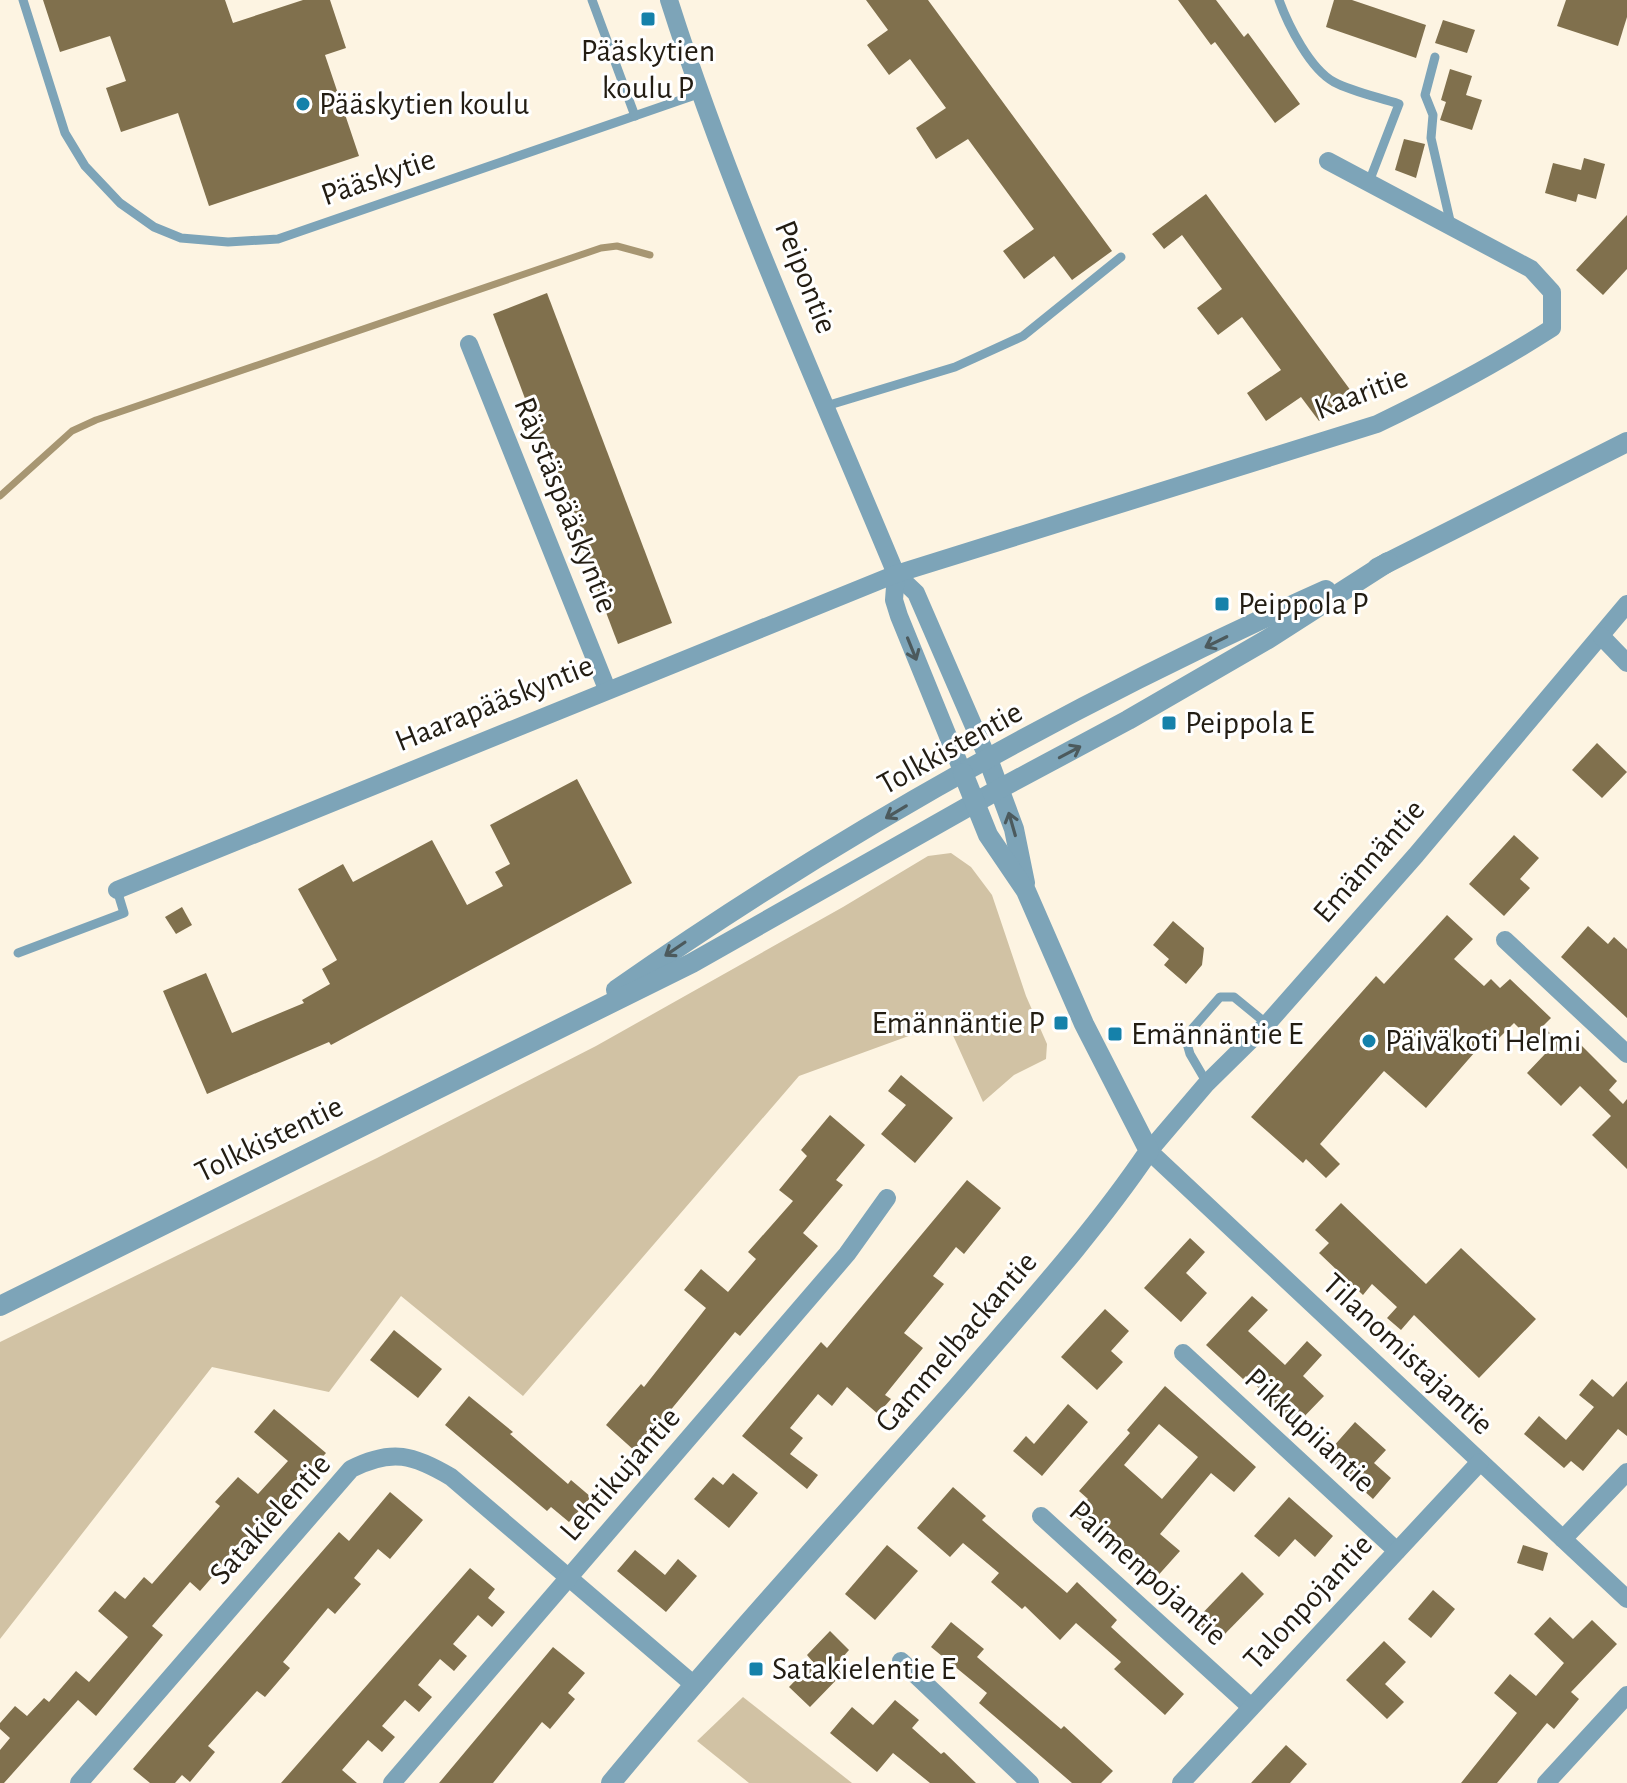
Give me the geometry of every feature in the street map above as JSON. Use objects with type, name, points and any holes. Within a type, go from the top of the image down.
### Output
[{"type":"street","name":"Peipontie","points":[[669,0],[701,93],[896,574],[916,593],[988,759]]},
{"type":"street","name":"Kaaritie","points":[[896,574],[1377,424],[1433,397],[1552,328],[1552,292],[1531,269],[1328,161]]},
{"type":"street","name":"Räystäspääskyntie","points":[[469,344],[607,689]]},
{"type":"street","name":"Tolkkistentie","points":[[565,1026],[679,946],[794,873],[988,759],[1258,621],[1388,562],[1627,442]]},
{"type":"street","name":"Tolkkistentie","points":[[0,1306],[692,963],[1001,788],[1128,720],[1268,639],[1388,562]]},
{"type":"street","name":"Peipontie","points":[[896,574],[894,600],[899,616],[963,773]]},
{"type":"street","name":"Haarapääskyntie","points":[[117,890],[896,574]]},
{"type":"street","name":"Emännäntie","points":[[1149,1151],[1207,1083],[1267,1024],[1416,855],[1627,604]]},
{"type":"street","points":[[1601,636],[1627,663]]},
{"type":"street","points":[[988,759],[1014,829],[1026,891]]},
{"type":"street","points":[[963,773],[988,835],[1026,891],[1084,1024],[1149,1151]]},
{"type":"street","points":[[1505,940],[1627,1054]]},
{"type":"street","name":"Tilanomistajantie","points":[[1149,1151],[1627,1599]]},
{"type":"street","name":"Gammelbackantie","points":[[611,1783],[693,1684],[1074,1252],[1112,1205],[1149,1151]]},
{"type":"street","name":"Lehtikujantie","points":[[392,1783],[847,1254],[887,1198]]},
{"type":"street","name":"Pikkupiiantie","points":[[1183,1353],[1397,1551]]},
{"type":"street","name":"Satakielentie","points":[[79,1783],[351,1469],[372,1458],[398,1456],[423,1461],[451,1477],[693,1684]]},
{"type":"street","name":"Talonpojantie","points":[[1181,1783],[1480,1462]]},
{"type":"street","points":[[1563,1539],[1627,1472]]},
{"type":"street","name":"Paimenpojantie","points":[[1041,1516],[1251,1707]]},
{"type":"street","points":[[901,1661],[1030,1783]]},
{"type":"street","points":[[1546,1783],[1627,1695]]},
{"type":"lane","name":"Pääskytie","points":[[23,0],[65,133],[85,166],[120,203],[154,227],[181,238],[228,242],[278,239],[701,93]]},
{"type":"lane","points":[[592,0],[635,116]]},
{"type":"lane","points":[[1279,0],[1287,22],[1317,69],[1333,82],[1399,104],[1369,182]]},
{"type":"lane","points":[[1435,57],[1425,95],[1433,115],[1431,138],[1451,225]]},
{"type":"lane","points":[[826,406],[955,367],[1023,336],[1121,257]]},
{"type":"lane","points":[[18,953],[124,913],[117,890]]},
{"type":"lane","points":[[1207,1083],[1190,1054],[1186,1040],[1220,997],[1234,997],[1267,1024]]},
{"type":"shaded area","points":[[951,853],[971,867],[992,895],[1026,996],[1047,1044],[1046,1059],[1014,1075],[983,1102],[947,1022],[799,1076],[523,1396],[401,1296],[329,1392],[212,1367],[0,1639],[0,1342],[377,1158],[596,1046],[928,856]]},
{"type":"shaded area","points":[[743,1697],[852,1783],[749,1783],[697,1741]]},
{"type":"building","points":[[43,0],[225,0],[233,23],[303,0],[330,0],[346,48],[325,55],[359,156],[209,206],[178,113],[121,132],[106,88],[126,81],[110,36],[60,52]]},
{"type":"building","points":[[866,0],[928,0],[1112,251],[1072,280],[1054,256],[1024,279],[1003,251],[1034,229],[968,139],[936,159],[916,128],[946,108],[910,59],[889,75],[867,45],[888,30]]},
{"type":"building","points":[[1178,0],[1216,0],[1244,37],[1248,33],[1300,104],[1275,123],[1215,42],[1211,45]]},
{"type":"building","points":[[1334,0],[1352,0],[1426,25],[1416,58],[1326,27]]},
{"type":"building","points":[[1566,0],[1627,0],[1627,17],[1618,46],[1557,26]]},
{"type":"building","points":[[1443,20],[1475,30],[1467,53],[1435,43]]},
{"type":"building","points":[[1450,69],[1472,76],[1466,95],[1482,100],[1472,130],[1440,120],[1446,102],[1441,100]]},
{"type":"building","points":[[1404,139],[1425,144],[1416,178],[1395,170]]},
{"type":"building","points":[[1584,158],[1605,164],[1596,199],[1578,194],[1576,202],[1545,193],[1553,163],[1581,170]]},
{"type":"building","points":[[1206,194],[1354,395],[1319,421],[1301,397],[1266,421],[1247,393],[1281,370],[1242,317],[1218,335],[1197,308],[1222,289],[1182,235],[1164,249],[1152,234]]},
{"type":"building","points":[[1627,215],[1627,269],[1603,295],[1576,270]]},
{"type":"building","points":[[547,293],[672,623],[618,644],[493,314]]},
{"type":"building","points":[[1597,743],[1627,772],[1602,798],[1572,770]]},
{"type":"building","points":[[577,779],[632,883],[331,1045],[329,1042],[207,1094],[163,991],[206,973],[232,1033],[304,1003],[302,1000],[330,984],[322,969],[337,960],[298,889],[343,864],[353,882],[432,840],[467,905],[503,886],[495,872],[510,864],[490,825]]},
{"type":"building","points":[[1514,835],[1539,858],[1520,879],[1530,888],[1504,916],[1469,884]]},
{"type":"building","points":[[182,907],[192,925],[176,934],[165,917]]},
{"type":"building","points":[[1447,915],[1473,939],[1454,959],[1484,986],[1491,979],[1500,988],[1510,979],[1551,1018],[1543,1026],[1567,1051],[1577,1041],[1617,1081],[1609,1090],[1623,1104],[1627,1099],[1627,1169],[1592,1135],[1611,1116],[1580,1086],[1561,1106],[1527,1073],[1545,1054],[1514,1023],[1494,1043],[1488,1037],[1426,1108],[1384,1071],[1320,1144],[1340,1164],[1326,1178],[1306,1159],[1303,1163],[1251,1117],[1376,976],[1384,984]]},
{"type":"building","points":[[1173,921],[1204,948],[1202,965],[1186,984],[1164,965],[1169,959],[1153,945]]},
{"type":"building","points":[[1588,926],[1608,944],[1614,937],[1627,949],[1627,1018],[1561,957]]},
{"type":"building","points":[[901,1075],[953,1118],[915,1163],[881,1134],[906,1105],[888,1091]]},
{"type":"building","points":[[830,1115],[865,1145],[836,1180],[843,1185],[803,1233],[818,1246],[740,1336],[735,1332],[636,1452],[606,1425],[641,1384],[644,1387],[706,1308],[684,1290],[701,1269],[728,1292],[756,1259],[748,1252],[793,1201],[779,1190],[807,1156],[801,1150]]},
{"type":"building","points":[[967,1180],[1001,1208],[964,1254],[956,1247],[933,1276],[944,1284],[904,1333],[923,1348],[885,1395],[891,1399],[878,1414],[847,1387],[832,1406],[818,1394],[790,1428],[803,1438],[790,1454],[818,1475],[807,1489],[742,1436],[821,1342],[827,1348]]},
{"type":"building","points":[[1341,1203],[1426,1284],[1461,1248],[1536,1319],[1479,1378],[1414,1315],[1401,1330],[1387,1318],[1397,1307],[1372,1284],[1363,1295],[1319,1253],[1329,1243],[1315,1230]]},
{"type":"building","points":[[1190,1238],[1205,1252],[1186,1273],[1207,1293],[1181,1322],[1144,1288]]},
{"type":"building","points":[[1252,1296],[1268,1310],[1248,1331],[1285,1365],[1307,1341],[1322,1355],[1303,1376],[1324,1396],[1297,1424],[1246,1376],[1243,1379],[1206,1345]]},
{"type":"building","points":[[1105,1309],[1129,1331],[1111,1351],[1123,1362],[1097,1390],[1061,1357]]},
{"type":"building","points":[[394,1330],[442,1369],[418,1398],[370,1360]]},
{"type":"building","points":[[1592,1379],[1613,1397],[1627,1381],[1627,1436],[1618,1429],[1583,1471],[1571,1461],[1564,1468],[1524,1434],[1539,1416],[1566,1440],[1594,1407],[1579,1395]]},
{"type":"building","points":[[1165,1386],[1256,1467],[1234,1492],[1211,1473],[1160,1534],[1180,1551],[1154,1580],[1074,1515],[1088,1499],[1079,1491],[1130,1433],[1127,1430]],"holes":[[[1159,1424],[1198,1457],[1162,1499],[1124,1465]]]},
{"type":"building","points":[[469,1396],[568,1484],[571,1480],[591,1497],[569,1522],[551,1507],[547,1511],[445,1425]]},
{"type":"building","points":[[1068,1404],[1088,1422],[1042,1476],[1013,1451],[1026,1436],[1034,1444]]},
{"type":"building","points":[[274,1409],[326,1453],[200,1591],[190,1582],[152,1626],[163,1635],[96,1716],[78,1700],[4,1783],[0,1783],[0,1750],[10,1738],[0,1729],[0,1723],[15,1706],[27,1716],[44,1698],[49,1702],[76,1671],[89,1682],[128,1637],[98,1611],[115,1591],[125,1599],[144,1577],[152,1584],[220,1506],[215,1502],[238,1477],[258,1494],[288,1461],[254,1432]]},
{"type":"building","points":[[1355,1422],[1386,1450],[1374,1463],[1391,1478],[1373,1499],[1325,1456]]},
{"type":"building","points":[[733,1473],[758,1493],[729,1528],[694,1499],[713,1477],[723,1485]]},
{"type":"building","points":[[953,1487],[986,1516],[982,1520],[1067,1593],[1077,1582],[1117,1620],[1111,1627],[1184,1694],[1165,1715],[1114,1669],[1121,1662],[1076,1623],[1060,1640],[1025,1606],[1022,1609],[991,1582],[999,1573],[963,1543],[950,1557],[917,1528]]},
{"type":"building","points":[[390,1492],[423,1520],[390,1559],[378,1549],[354,1578],[361,1584],[335,1614],[328,1608],[283,1662],[290,1668],[265,1697],[257,1691],[208,1746],[215,1752],[190,1782],[182,1775],[175,1783],[150,1783],[133,1769],[339,1532],[349,1541]]},
{"type":"building","points":[[1289,1497],[1333,1536],[1315,1557],[1295,1539],[1279,1557],[1254,1536]]},
{"type":"building","points":[[887,1545],[918,1571],[875,1620],[845,1594]]},
{"type":"building","points":[[1523,1545],[1548,1553],[1543,1571],[1517,1563]]},
{"type":"building","points":[[635,1550],[665,1575],[678,1559],[697,1576],[666,1612],[617,1571]]},
{"type":"building","points":[[470,1568],[495,1589],[488,1598],[505,1612],[492,1627],[478,1615],[453,1644],[467,1656],[454,1671],[440,1659],[418,1685],[432,1697],[419,1712],[405,1700],[382,1726],[395,1737],[382,1752],[368,1740],[342,1770],[357,1783],[281,1783]]},
{"type":"building","points":[[1242,1572],[1264,1594],[1217,1642],[1195,1621]]},
{"type":"building","points":[[1433,1590],[1455,1609],[1431,1638],[1408,1619]]},
{"type":"building","points":[[1550,1617],[1573,1639],[1592,1620],[1617,1644],[1571,1692],[1579,1699],[1554,1729],[1547,1723],[1497,1783],[1461,1783],[1517,1713],[1494,1693],[1510,1674],[1536,1696],[1564,1663],[1534,1634]]},
{"type":"building","points":[[951,1622],[984,1649],[977,1657],[1061,1729],[1064,1726],[1113,1771],[1101,1783],[1072,1783],[979,1703],[987,1693],[931,1647]]},
{"type":"building","points":[[830,1631],[849,1650],[835,1666],[842,1674],[810,1707],[789,1687],[813,1662],[807,1655]]},
{"type":"building","points":[[1384,1641],[1406,1662],[1385,1684],[1404,1702],[1387,1719],[1346,1680]]},
{"type":"building","points":[[553,1647],[585,1673],[568,1693],[575,1699],[550,1729],[542,1722],[493,1783],[439,1783]]},
{"type":"building","points":[[895,1700],[919,1720],[912,1728],[941,1754],[944,1752],[976,1783],[930,1783],[893,1753],[877,1772],[830,1733],[852,1707],[873,1725]]},
{"type":"building","points":[[1286,1745],[1307,1764],[1290,1783],[1251,1783]]},
{"type":"waterway","points":[[0,496],[72,431],[96,420],[601,248],[617,246],[650,255]]},
{"type":"place","name":"Pääskytien koulu P","points":[[648,19]]},
{"type":"place","name":"Pääskytien koulu","points":[[303,104]]},
{"type":"place","name":"Peippola P","points":[[1222,604]]},
{"type":"place","name":"Peippola E","points":[[1169,723]]},
{"type":"place","name":"Emännäntie P","points":[[1061,1023]]},
{"type":"place","name":"Emännäntie E","points":[[1115,1034]]},
{"type":"place","name":"Päiväkoti Helmi","points":[[1369,1041]]},
{"type":"place","name":"Satakielentie E","points":[[756,1669]]}]
